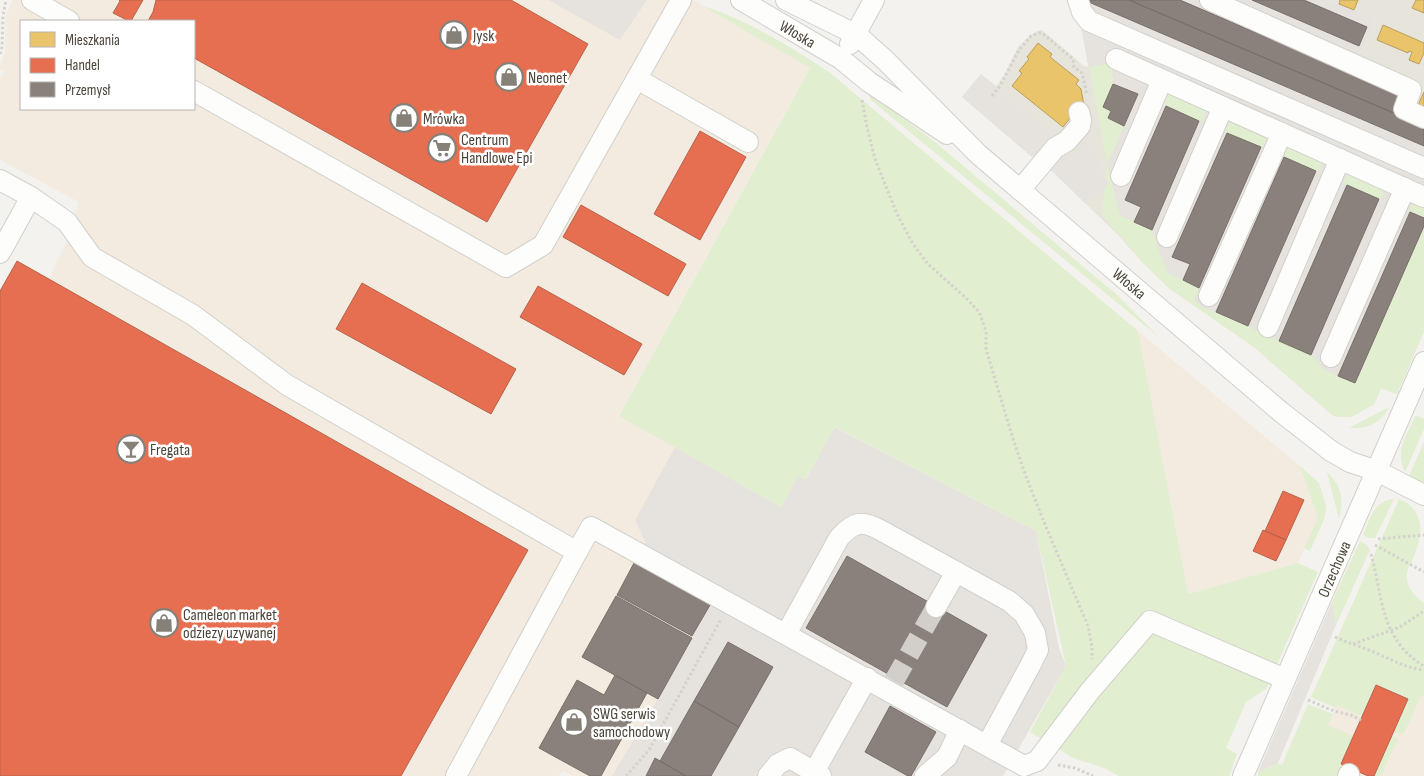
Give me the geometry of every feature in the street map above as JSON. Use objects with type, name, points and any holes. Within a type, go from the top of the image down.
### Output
[{"type":"street","points":[[32,0],[67,20]]},
{"type":"street","points":[[195,92],[506,267],[544,245],[682,0]]},
{"type":"street","name":"Włoska","points":[[741,0],[841,59],[869,82],[978,154]]},
{"type":"street","name":"Włoska","points":[[786,0],[857,35],[885,60],[978,154],[1281,412],[1337,439],[1355,450],[1377,471],[1424,495]]},
{"type":"street","points":[[841,59],[857,35],[874,0]]},
{"type":"street","points":[[1078,0],[1082,12],[1089,21],[1424,168]]},
{"type":"street","points":[[1210,0],[1411,90],[1404,109],[1424,118]]},
{"type":"street","points":[[1116,59],[1424,197]]},
{"type":"street","points":[[637,79],[748,142]]},
{"type":"street","points":[[1121,176],[1162,80]]},
{"type":"street","points":[[1020,190],[1055,148],[1067,142],[1080,126],[1084,107]]},
{"type":"street","points":[[1167,236],[1224,107]]},
{"type":"street","points":[[1209,296],[1282,133]]},
{"type":"street","points":[[1268,327],[1340,159]]},
{"type":"street","points":[[0,180],[31,197],[67,222],[92,258],[193,315],[287,385],[577,552]]},
{"type":"street","points":[[1331,357],[1405,188]]},
{"type":"street","points":[[0,253],[31,197]]},
{"type":"street","name":"Orzechowa","points":[[1243,776],[1424,362]]},
{"type":"street","points":[[786,634],[840,538],[847,529],[857,524],[871,524],[1009,601],[1024,614],[1035,633],[1038,650],[987,745]]},
{"type":"street","points":[[456,776],[592,527],[866,678],[892,686],[960,730],[1024,766],[1037,761],[1090,691],[1150,621],[1285,679]]},
{"type":"street","points":[[936,607],[956,572]]},
{"type":"street","points":[[768,776],[778,764],[790,758],[818,774],[866,678]]},
{"type":"street","points":[[925,776],[947,757],[960,730]]},
{"type":"path","points":[[0,54],[2,47],[1,27],[6,0]]},
{"type":"path","points":[[992,96],[1000,86],[1019,50],[1031,36],[1042,33],[1072,59],[1074,67],[1082,73],[1084,107]]},
{"type":"path","points":[[861,94],[866,127],[875,159],[897,214],[913,244],[928,264],[979,312],[986,331],[986,349],[1025,474],[1088,626],[1092,647],[1092,661]]},
{"type":"path","points":[[1378,539],[1424,535]]},
{"type":"path","points":[[1375,545],[1424,572]]},
{"type":"path","points":[[1371,554],[1390,631],[1400,646],[1424,666]]},
{"type":"path","points":[[626,776],[650,750],[729,603]]},
{"type":"path","points":[[1352,645],[1400,627],[1424,611]]},
{"type":"path","points":[[1335,637],[1377,653],[1411,669],[1424,670]]},
{"type":"path","points":[[1308,700],[1361,720]]},
{"type":"path","points":[[1037,761],[1075,768],[1093,776]]},
{"type":"shaded area","points":[[13,0],[694,0],[810,67],[619,415],[675,447],[635,520],[645,542],[634,563],[710,605],[658,699],[612,776],[572,776],[562,771],[559,776],[0,776],[0,365],[49,279],[68,239],[79,202],[0,160],[0,79],[4,72],[0,70],[0,65],[5,52],[6,14]]},
{"type":"shaded area","points":[[548,0],[647,0],[620,40]]},
{"type":"shaded area","points":[[1076,0],[1330,0],[1374,19],[1357,60],[1412,101],[1424,114],[1424,331],[1397,394],[1381,388],[1374,404],[1351,417],[1332,415],[1254,347],[1170,289],[1120,237]]},
{"type":"shaded area","points":[[1330,0],[1424,0],[1424,114],[1357,60],[1373,19]]},
{"type":"shaded area","points":[[1042,30],[1084,66],[1089,67],[1120,237],[1054,173],[1031,156],[962,97],[981,74],[996,86],[1004,75],[1018,47],[1035,32]]},
{"type":"shaded area","points":[[981,74],[1075,153],[1085,142],[1092,148],[1090,152],[1103,162],[1096,171],[1109,182],[1098,195],[1094,193],[1085,203],[1054,173],[1031,156],[962,97]]},
{"type":"shaded area","points":[[1138,331],[1300,466],[1318,518],[1298,563],[1188,594]]},
{"type":"shaded area","points":[[834,427],[1036,531],[1059,648],[1066,666],[1003,776],[612,776],[658,699],[710,605],[634,563],[645,542],[635,520],[675,447],[781,507],[798,476],[806,479]]},
{"type":"shaded area","points":[[1332,602],[1336,625],[1278,763],[1258,772]]},
{"type":"shaded area","points":[[1356,659],[1424,691],[1424,776],[1306,776]]},
{"type":"green space","points":[[707,7],[739,20],[770,36],[829,72],[1138,331],[1188,594],[1298,563],[1318,572],[1266,689],[1246,702],[1226,748],[1237,754],[1229,776],[1119,776],[1104,768],[1073,758],[1030,732],[1066,666],[1036,531],[835,427],[805,480],[798,476],[781,507],[619,416],[810,68]]},
{"type":"green space","points":[[1110,63],[1112,64],[1113,84],[1103,107],[1111,111],[1108,119],[1124,126],[1107,164],[1089,67]]},
{"type":"green space","points":[[1170,93],[1206,109],[1201,122],[1163,105]]},
{"type":"green space","points":[[870,94],[935,142],[1116,294],[1160,338],[883,110],[870,99]]},
{"type":"green space","points":[[1230,121],[1266,135],[1263,148],[1224,131]]},
{"type":"green space","points":[[1289,145],[1322,162],[1319,173],[1281,156]]},
{"type":"green space","points":[[1107,164],[1120,215],[1152,230],[1167,273],[1199,288],[1194,300],[1203,308],[1216,312],[1311,355],[1324,370],[1355,383],[1424,226],[1424,331],[1397,394],[1381,388],[1374,404],[1351,417],[1332,415],[1254,347],[1170,289],[1143,263],[1102,215]]},
{"type":"green space","points":[[1351,172],[1384,189],[1381,200],[1343,183],[1347,174]]},
{"type":"green space","points":[[1415,202],[1424,203],[1424,218],[1409,211],[1411,205]]},
{"type":"green space","points":[[1389,407],[1382,418],[1373,424],[1362,428],[1349,428]]},
{"type":"green space","points":[[1416,415],[1424,419],[1424,429],[1405,472],[1402,464],[1401,450]]},
{"type":"green space","points":[[1424,442],[1424,486],[1409,476]]},
{"type":"green space","points":[[1300,466],[1319,483],[1326,505],[1325,517],[1310,551],[1304,548],[1318,518]]},
{"type":"green space","points":[[1327,472],[1339,488],[1341,506],[1339,519]]},
{"type":"green space","points":[[1394,499],[1375,538],[1368,538],[1363,535],[1370,517],[1377,507],[1387,500]]},
{"type":"green space","points":[[1399,499],[1413,509],[1420,522],[1417,547],[1408,570],[1407,578],[1411,591],[1424,603],[1424,697],[1421,696],[1403,735],[1394,731],[1408,699],[1377,685],[1362,716],[1337,705],[1335,708],[1311,697]]},
{"type":"green space","points":[[1360,541],[1367,545],[1370,550],[1336,625],[1332,602]]},
{"type":"green space","points":[[1308,704],[1333,714],[1328,725],[1353,736],[1337,776],[1258,776],[1258,772],[1278,763],[1282,765]]},
{"type":"green space","points":[[1392,736],[1398,739],[1381,776],[1374,776]]},
{"type":"building: Mieszkania","points":[[1340,0],[1358,0],[1354,10],[1339,4]]},
{"type":"building: Mieszkania","points":[[1416,0],[1424,0],[1424,13],[1412,8]]},
{"type":"building: Mieszkania","points":[[1383,25],[1424,43],[1424,53],[1419,64],[1409,60],[1412,52],[1409,51],[1408,53],[1377,40]]},
{"type":"building: Mieszkania","points":[[1038,43],[1052,54],[1050,57],[1079,80],[1076,84],[1081,89],[1085,111],[1075,112],[1063,127],[1012,86],[1022,73],[1019,71],[1029,59],[1027,57]]},
{"type":"building: Mieszkania","points":[[1424,92],[1424,107],[1418,105]]},
{"type":"building: Handel","points":[[143,0],[132,20],[127,20],[113,13],[120,1]]},
{"type":"building: Handel","name":"Centrum Handlowe Epi","points":[[156,0],[511,0],[588,44],[487,222],[195,59],[195,20],[149,20]]},
{"type":"building: Handel","points":[[700,131],[746,157],[700,240],[654,214]]},
{"type":"building: Handel","points":[[581,205],[686,264],[668,296],[563,237]]},
{"type":"building: Handel","points":[[17,261],[528,550],[401,776],[0,776],[0,291]]},
{"type":"building: Handel","points":[[362,283],[516,369],[491,414],[336,329]]},
{"type":"building: Handel","points":[[538,286],[642,344],[624,375],[520,317]]},
{"type":"building: Handel","points":[[1283,491],[1304,500],[1286,540],[1265,531]]},
{"type":"building: Handel","points":[[1263,530],[1286,540],[1276,561],[1253,551]]},
{"type":"building: Handel","points":[[1376,685],[1408,699],[1374,776],[1368,776],[1341,764]]},
{"type":"building: Przemysł","points":[[1084,0],[1129,0],[1424,126],[1424,146]]},
{"type":"building: Przemysł","points":[[1129,0],[1180,0],[1403,96],[1396,114]]},
{"type":"building: Przemysł","points":[[1252,0],[1304,0],[1367,27],[1359,46]]},
{"type":"building: Przemysł","points":[[1113,84],[1138,94],[1124,126],[1108,118],[1111,111],[1103,107]]},
{"type":"building: Przemysł","points":[[1166,106],[1199,121],[1152,230],[1134,222],[1141,207],[1125,200]]},
{"type":"building: Przemysł","points":[[1227,133],[1261,147],[1199,288],[1183,280],[1190,264],[1172,257]]},
{"type":"building: Przemysł","points":[[1284,157],[1316,171],[1248,326],[1216,312]]},
{"type":"building: Przemysł","points":[[1347,185],[1379,199],[1311,355],[1279,341]]},
{"type":"building: Przemysł","points":[[1410,212],[1424,218],[1424,226],[1355,383],[1338,376]]},
{"type":"building: Przemysł","points":[[847,556],[987,635],[947,707],[806,628]]},
{"type":"building: Przemysł","points":[[634,563],[710,605],[692,636],[617,595]]},
{"type":"building: Przemysł","points":[[616,596],[692,638],[658,699],[582,657]]},
{"type":"building: Przemysł","points":[[728,642],[773,667],[739,727],[694,701]]},
{"type":"building: Przemysł","points":[[615,675],[647,693],[601,776],[590,776],[539,748],[577,680],[604,695]]},
{"type":"building: Przemysł","points":[[694,701],[739,727],[711,776],[686,776],[660,761]]},
{"type":"building: Przemysł","points":[[890,706],[936,732],[911,776],[865,752]]},
{"type":"building: Przemysł","points":[[655,758],[660,761],[686,776],[646,776]]},
{"type":"tunnel","points":[[894,681],[936,607]]},
{"type":"place","name":"Jysk","points":[[454,35]]},
{"type":"place","name":"Neonet","points":[[509,77]]},
{"type":"place","name":"Mrówka","points":[[404,118]]},
{"type":"place","name":"Centrum Handlowe Epi","points":[[442,148]]},
{"type":"place","name":"Fregata","points":[[131,449]]},
{"type":"place","name":"Cameleon market odziezy uzywanej","points":[[164,623]]},
{"type":"place","name":"SWG serwis samochodowy","points":[[574,722]]}]
